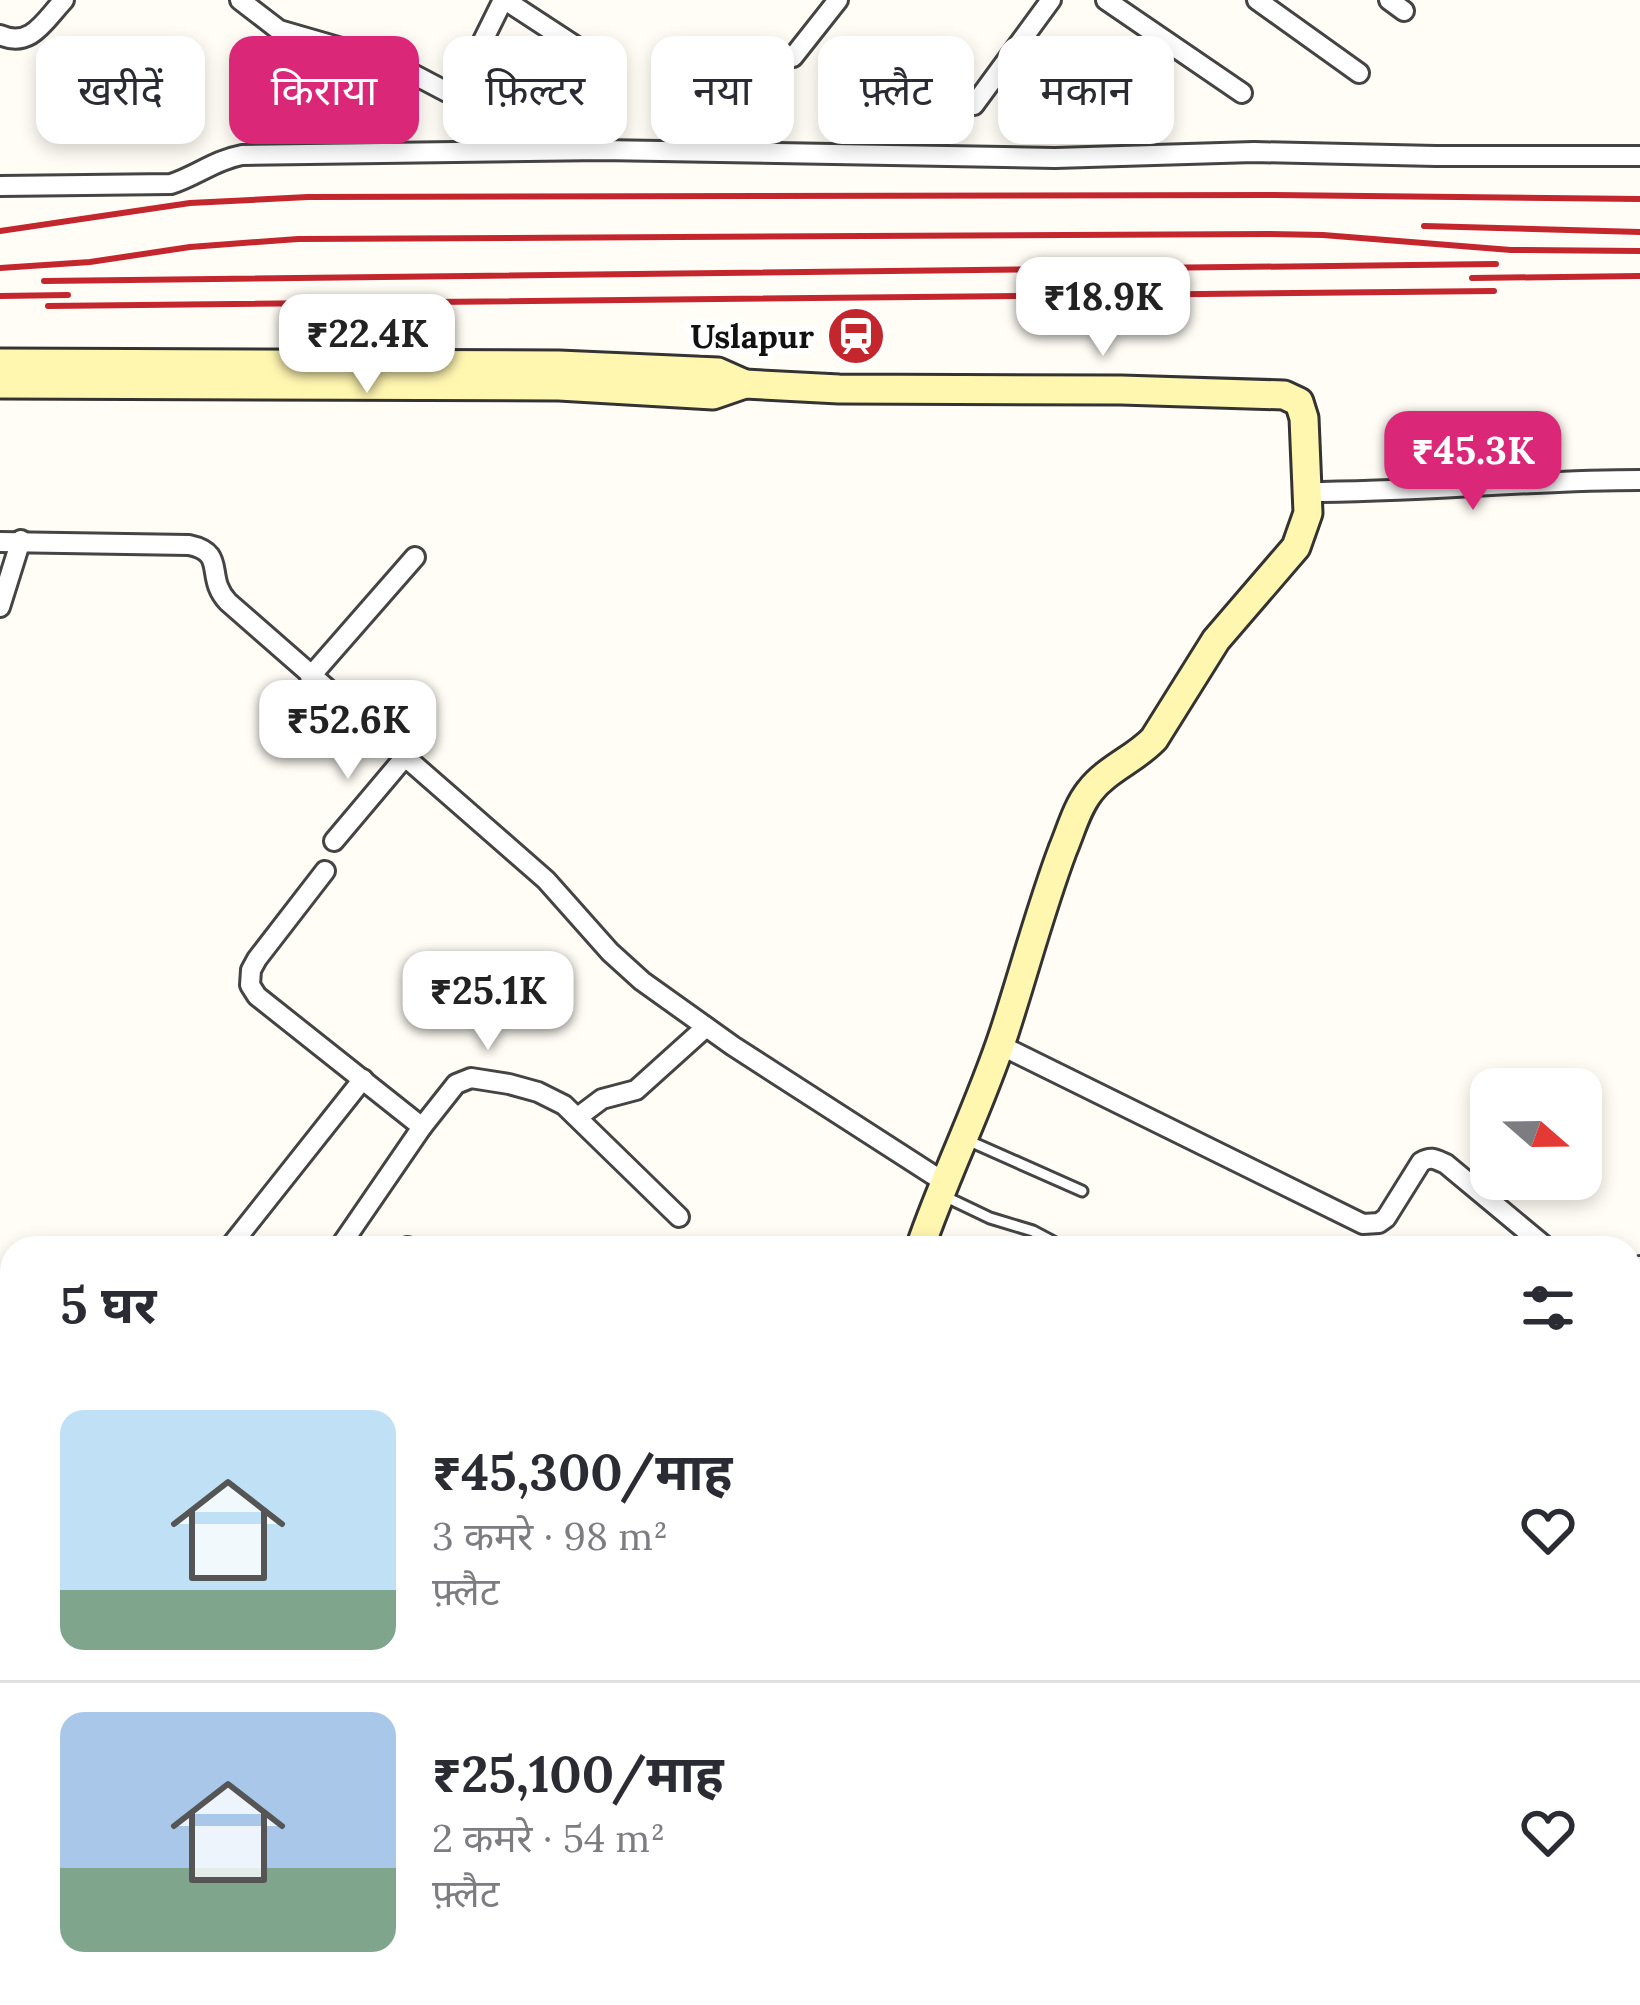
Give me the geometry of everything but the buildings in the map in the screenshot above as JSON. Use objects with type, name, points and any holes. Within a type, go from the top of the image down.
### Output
[{"type":"street","points":[[0,35],[23,40],[64,0]]},
{"type":"street","points":[[240,0],[279,29],[390,62],[447,92],[463,82],[504,0],[560,36]]},
{"type":"street","points":[[794,56],[838,0]]},
{"type":"street","points":[[974,105],[1051,0]]},
{"type":"street","points":[[1106,0],[1242,93]]},
{"type":"street","points":[[1257,0],[1359,73]]},
{"type":"street","points":[[0,186],[171,184],[215,162],[242,155],[602,150],[1055,158],[1254,152],[1640,156]]},
{"type":"street","points":[[0,363],[559,376],[712,394],[745,385],[1120,390],[1284,395],[1299,402],[1304,418],[1307,502],[1296,547],[1216,640],[1154,740],[1089,791],[1078,810],[1000,1046],[924,1236]]},
{"type":"street","points":[[0,385],[559,376]]},
{"type":"street","points":[[1307,502],[1374,492],[1560,480],[1640,480]]},
{"type":"street","points":[[0,607],[21,540]]},
{"type":"street","points":[[0,542],[198,546],[212,557],[218,592],[547,880],[642,981],[942,1187]]},
{"type":"street","points":[[310,677],[415,557]]},
{"type":"street","points":[[334,841],[404,758]]},
{"type":"street","points":[[325,871],[257,959],[250,985],[257,996],[422,1127]]},
{"type":"street","points":[[578,1117],[602,1100],[636,1090],[706,1027]]},
{"type":"street","points":[[1000,1046],[1363,1224],[1386,1218],[1421,1162],[1430,1157],[1445,1164],[1532,1236]]},
{"type":"street","points":[[238,1236],[363,1078]]},
{"type":"street","points":[[347,1236],[422,1127],[457,1084],[471,1078],[538,1092],[564,1105],[680,1217]]},
{"type":"lane","points":[[963,1138],[1082,1191]]},
{"type":"lane","points":[[942,1187],[990,1218],[1042,1236]]},
{"type":"railway","points":[[0,231],[190,203],[308,197],[1640,199]]},
{"type":"railway","points":[[1424,226],[1640,232]]},
{"type":"railway","points":[[0,268],[298,239],[1270,234],[1511,250],[1640,251]]},
{"type":"railway","points":[[44,281],[1496,264]]},
{"type":"railway","points":[[1472,278],[1640,276]]},
{"type":"railway","points":[[48,306],[1494,291]]},
{"type":"railway","points":[[0,296],[68,295]]},
{"type":"place","name":"Uslapur","points":[[856,336]]}]
